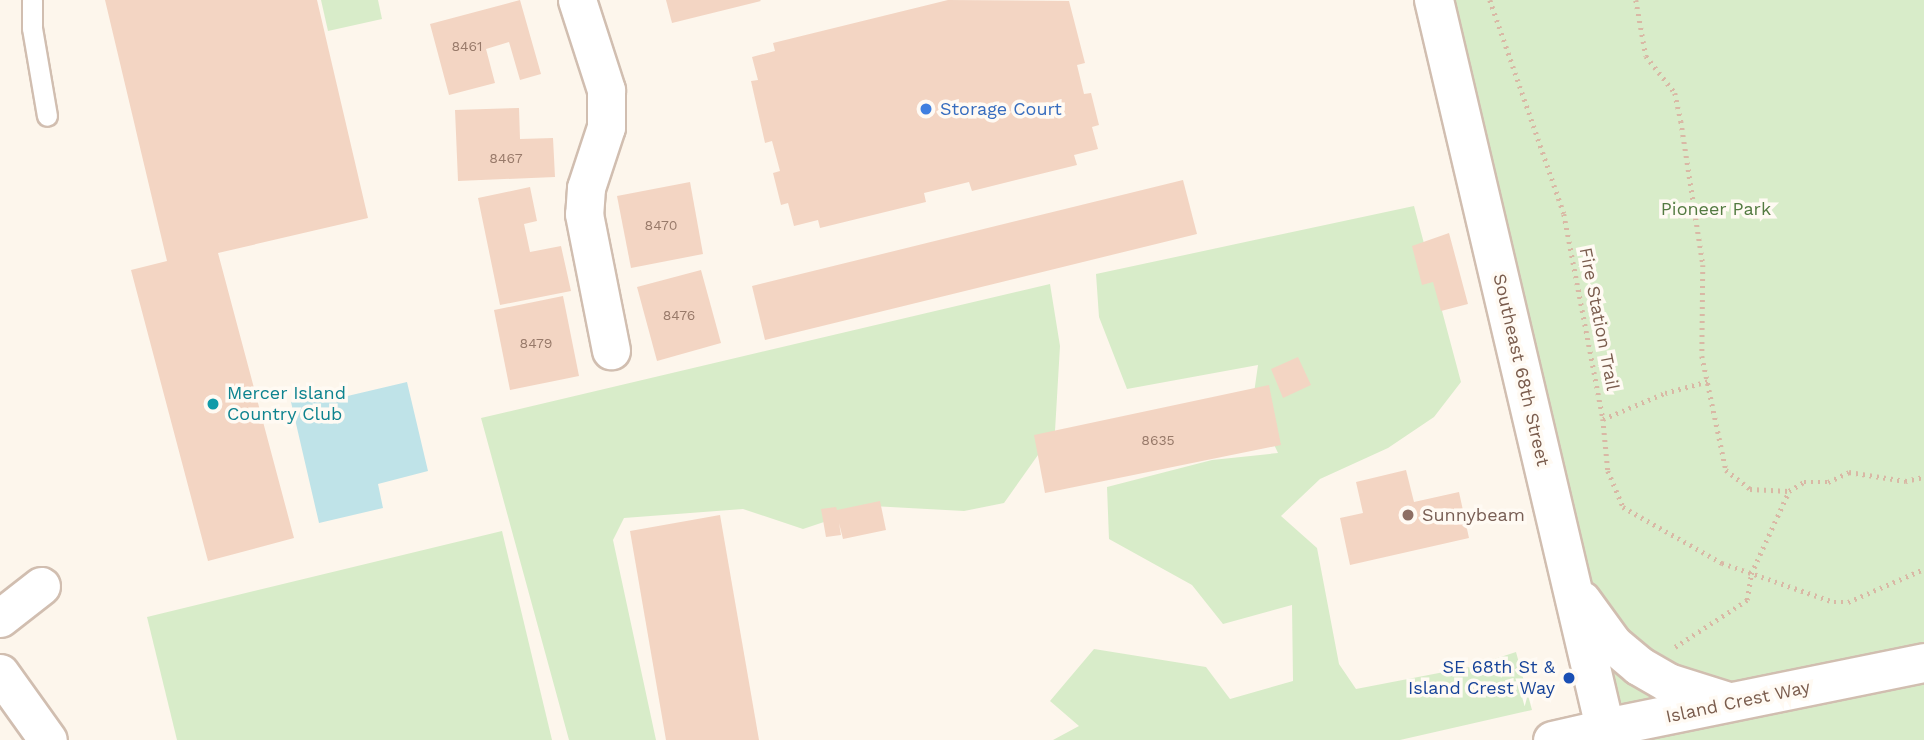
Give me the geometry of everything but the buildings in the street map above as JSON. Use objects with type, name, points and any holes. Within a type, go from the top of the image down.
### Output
[{"type":"street","points":[[577,0],[606,89],[606,127],[586,188],[584,214],[611,350]]},
{"type":"street","name":"Southeast 68th Street","points":[[1434,0],[1607,734]]},
{"type":"street","points":[[1565,557],[1586,608],[1613,644],[1668,683],[1733,703]]},
{"type":"street","points":[[0,618],[41,586]]},
{"type":"street","name":"Island Crest Way","points":[[1552,740],[1607,734],[1733,703],[1924,663]]},
{"type":"street","points":[[0,673],[48,740]]},
{"type":"lane","points":[[32,0],[32,28],[47,116]]},
{"type":"path","name":"Fire Station Trail","points":[[1490,0],[1564,214],[1603,419],[1608,471],[1623,507],[1643,521],[1751,574],[1848,602],[1924,569]]},
{"type":"path","points":[[1636,0],[1646,56],[1675,93],[1681,121],[1703,265],[1702,356],[1726,470],[1750,489],[1789,491],[1849,472],[1905,481],[1924,477]]},
{"type":"path","points":[[1603,419],[1665,393],[1709,381]]},
{"type":"path","points":[[1664,654],[1747,600],[1751,574],[1789,491]]},
{"type":"green space","points":[[321,0],[378,0],[382,19],[328,31]]},
{"type":"green space","name":"Pioneer Park","points":[[1455,0],[1924,0],[1924,740],[1627,740]]},
{"type":"green space","points":[[1414,206],[1461,382],[1434,417],[1388,448],[1320,479],[1281,516],[1317,548],[1339,664],[1356,689],[1470,667],[1516,652],[1532,710],[1400,740],[1053,740],[1079,726],[1050,701],[1094,649],[1206,667],[1230,699],[1293,681],[1292,605],[1223,624],[1192,585],[1109,539],[1107,487],[1212,460],[1278,453],[1253,400],[1258,365],[1127,389],[1099,317],[1096,274]]},
{"type":"green space","points":[[1050,284],[1060,346],[1055,431],[1004,503],[964,511],[872,506],[803,529],[743,509],[624,518],[613,540],[656,740],[569,740],[481,418]]},
{"type":"green space","points":[[502,531],[552,740],[177,740],[147,617]]},
{"type":"water","points":[[407,382],[428,471],[378,484],[383,508],[319,523],[291,402],[337,391],[339,398]]},
{"type":"place","name":"Storage Court","points":[[926,109]]},
{"type":"place","name":"Mercer Island Country Club","points":[[213,404]]},
{"type":"place","name":"Sunnybeam","points":[[1408,515]]},
{"type":"place","name":"SE 68th St & Island Crest Way","points":[[1569,678]]}]
